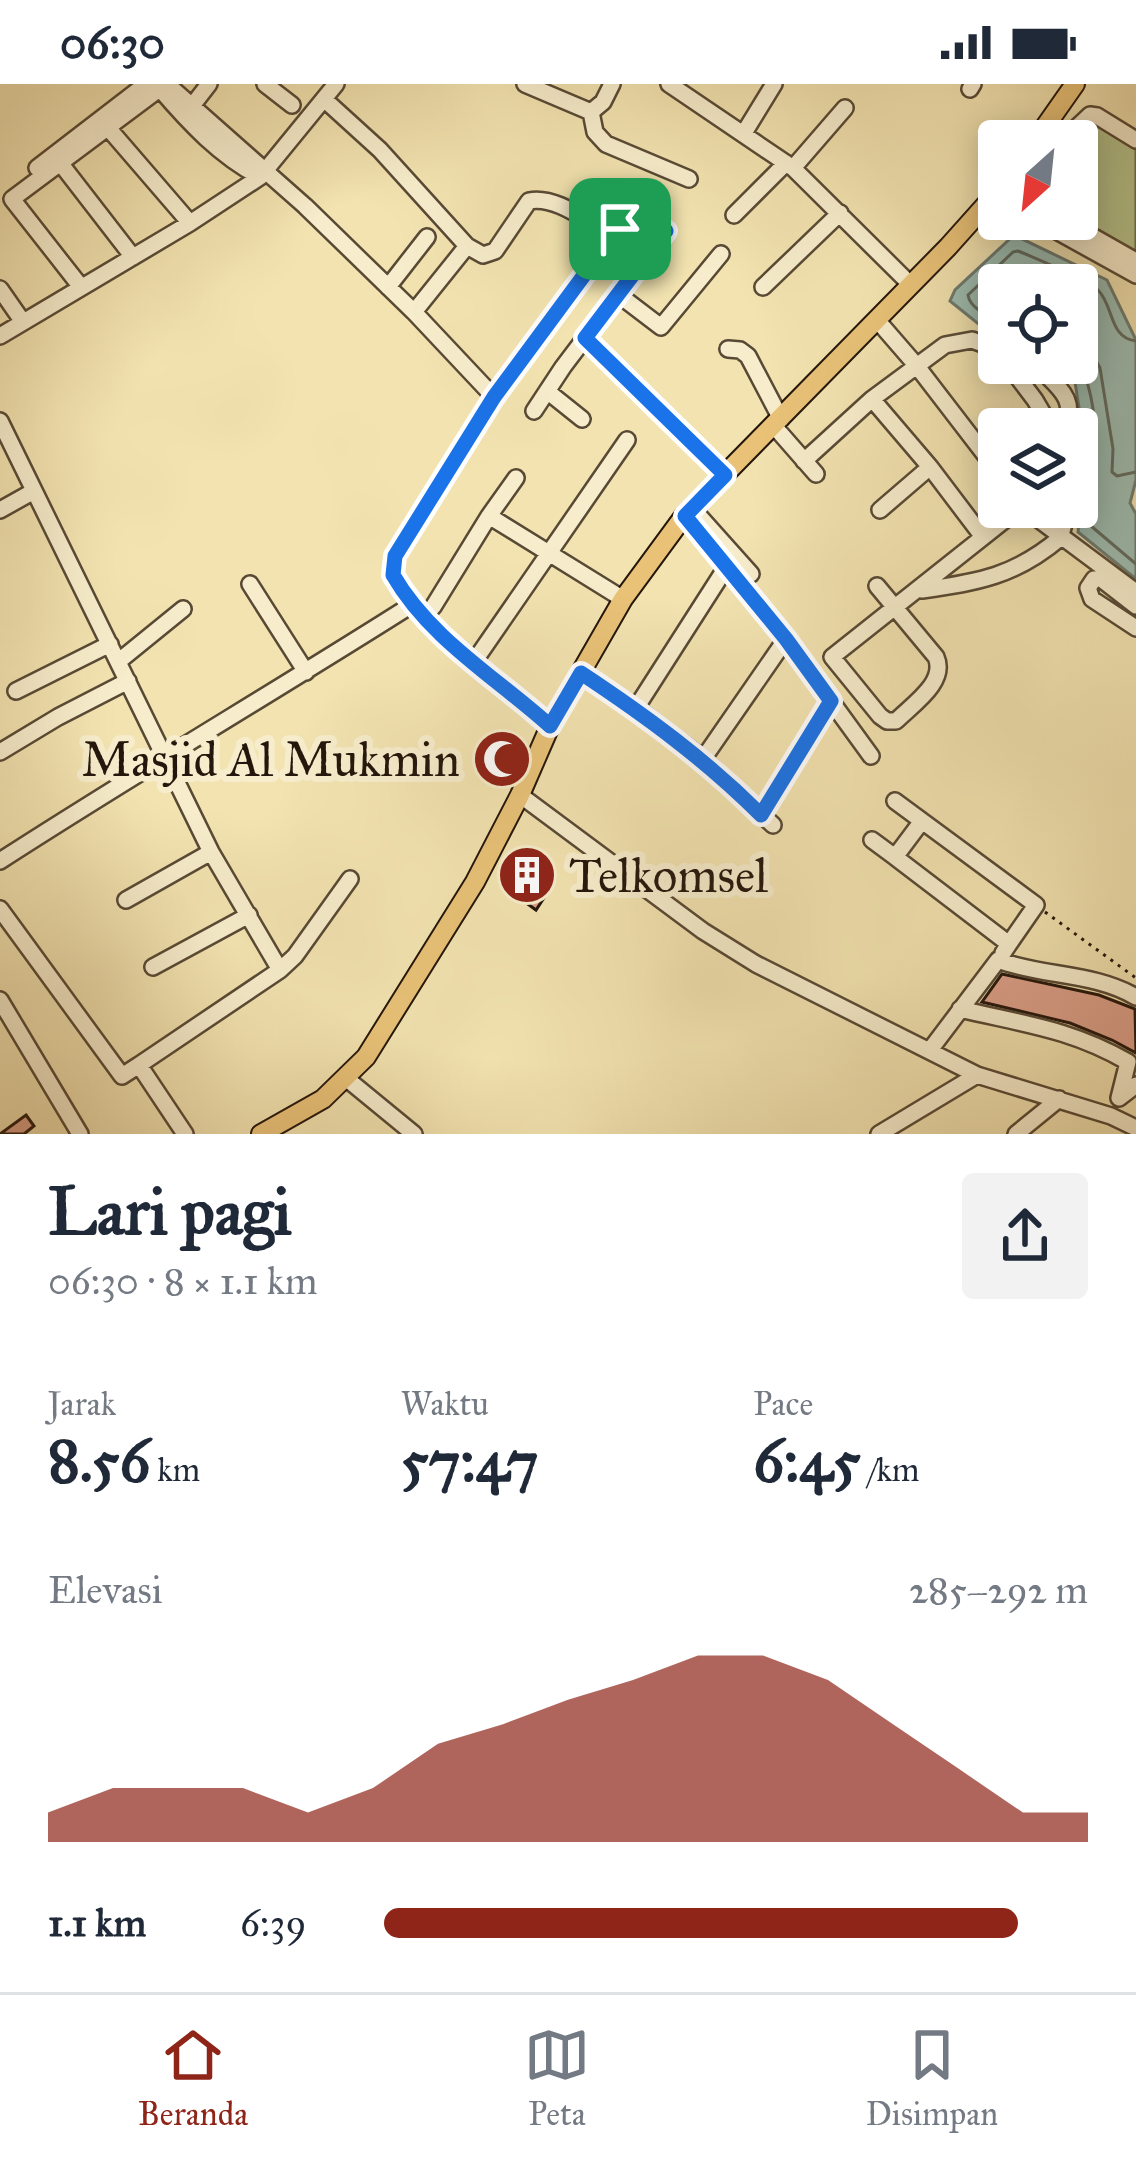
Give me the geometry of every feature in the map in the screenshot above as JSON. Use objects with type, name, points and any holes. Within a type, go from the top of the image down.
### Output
[{"type":"main road","points":[[1050,120],[1076,84]]},
{"type":"main road","points":[[261,1134],[323,1100],[366,1057],[475,882],[550,726],[623,599],[688,512],[978,216]]},
{"type":"street","points":[[192,106],[209,84]]},
{"type":"street","points":[[265,84],[292,105]]},
{"type":"street","points":[[0,336],[190,223],[263,173],[336,84]]},
{"type":"street","points":[[525,84],[591,112]]},
{"type":"street","points":[[559,84],[575,104]]},
{"type":"street","points":[[591,112],[603,102],[612,84]]},
{"type":"street","points":[[669,84],[790,166],[910,284]]},
{"type":"street","points":[[744,133],[774,84]]},
{"type":"street","points":[[160,85],[192,106],[388,287],[494,397]]},
{"type":"street","points":[[81,287],[13,200],[160,85]]},
{"type":"street","points":[[37,167],[160,85]]},
{"type":"street","points":[[160,85],[209,142],[263,173]]},
{"type":"street","points":[[325,100],[380,150],[467,246],[483,255],[495,251],[534,199],[550,202],[613,236]]},
{"type":"street","points":[[734,214],[790,166],[844,108]]},
{"type":"street","points":[[591,112],[595,132],[606,144],[689,178]]},
{"type":"street","points":[[1084,120],[1097,116],[1136,140]]},
{"type":"street","points":[[109,129],[190,223]]},
{"type":"street","points":[[61,164],[133,257]]},
{"type":"street","points":[[764,287],[840,213]]},
{"type":"street","points":[[534,411],[666,231],[631,219],[613,236],[494,397],[395,556],[393,575],[413,604],[464,657],[550,726]]},
{"type":"street","points":[[388,287],[427,237]]},
{"type":"street","points":[[1098,239],[1136,260]]},
{"type":"street","points":[[1073,240],[1136,275]]},
{"type":"street","points":[[414,312],[467,246]]},
{"type":"street","points":[[619,295],[661,327],[721,254]]},
{"type":"street","points":[[0,289],[23,322]]},
{"type":"street","points":[[877,320],[978,446]]},
{"type":"street","points":[[585,338],[725,475]]},
{"type":"street","points":[[804,461],[916,365],[946,345],[978,342]]},
{"type":"street","points":[[728,349],[748,356],[777,422],[816,474]]},
{"type":"street","points":[[1054,384],[1071,408]]},
{"type":"street","points":[[547,392],[582,419]]},
{"type":"street","points":[[872,399],[983,537]]},
{"type":"street","points":[[0,421],[211,852],[280,970]]},
{"type":"street","points":[[478,656],[627,440]]},
{"type":"street","points":[[880,510],[930,467]]},
{"type":"street","points":[[433,608],[516,478]]},
{"type":"street","points":[[0,510],[34,491]]},
{"type":"street","points":[[688,512],[871,756]]},
{"type":"street","points":[[688,512],[751,574]]},
{"type":"street","points":[[489,516],[623,599]]},
{"type":"street","points":[[877,586],[896,608],[936,657],[940,671],[896,721],[887,721],[863,698],[832,657],[896,608],[995,528]]},
{"type":"street","points":[[1048,528],[1136,592]]},
{"type":"street","points":[[917,591],[970,584],[1010,572],[1060,538],[1063,528]]},
{"type":"street","points":[[636,708],[727,566]]},
{"type":"street","points":[[1136,606],[1100,578],[1088,588],[1092,599],[1136,628]]},
{"type":"street","points":[[250,584],[306,672]]},
{"type":"street","points":[[0,861],[413,604]]},
{"type":"street","points":[[119,662],[183,609]]},
{"type":"street","points":[[703,759],[786,639]]},
{"type":"street","points":[[16,691],[110,644]]},
{"type":"street","points":[[581,673],[703,759],[767,820],[831,701]]},
{"type":"street","points":[[0,752],[128,681]]},
{"type":"street","points":[[520,796],[728,948],[802,988],[977,1075],[1136,1128]]},
{"type":"street","points":[[896,801],[1036,905],[930,1050]]},
{"type":"street","points":[[895,857],[922,821]]},
{"type":"street","points":[[872,840],[1009,944]]},
{"type":"street","points":[[126,900],[211,852]]},
{"type":"street","points":[[0,909],[122,1076],[280,970],[350,879]]},
{"type":"street","points":[[153,967],[249,915]]},
{"type":"street","points":[[998,960],[1101,982],[1136,997]]},
{"type":"street","points":[[1,1004],[80,1134]]},
{"type":"street","points":[[961,1009],[1080,1037],[1132,1064],[1111,1116]]},
{"type":"street","points":[[139,1065],[184,1134]]},
{"type":"street","points":[[879,1134],[977,1075]]},
{"type":"street","points":[[346,1079],[414,1134]]},
{"type":"street","points":[[1119,1098],[1136,1085]]},
{"type":"street","points":[[1016,1134],[1059,1099]]},
{"type":"path","points":[[1036,905],[1136,978]]},
{"type":"green space","points":[[1098,123],[1136,140],[1136,261],[1098,234]]},
{"type":"water","points":[[1009,240],[1024,240],[1074,264],[983,264]]},
{"type":"water","points":[[978,269],[978,324],[950,301]]},
{"type":"water","points":[[1098,276],[1107,280],[1136,340],[1136,480],[1130,503],[1136,514],[1136,579],[1078,532],[1078,528],[1098,528],[1098,408],[1079,408],[1075,384],[1098,384]]},
{"type":"building","name":"Telkomsel","points":[[523,862],[551,887],[536,910],[510,891]]},
{"type":"building","points":[[1002,974],[1099,995],[1135,1009],[1136,1053],[1070,1023],[982,1002]]},
{"type":"building","points":[[26,1115],[34,1126],[24,1134],[0,1134]]},
{"type":"place","name":"Masjid Al Mukmin","points":[[502,759]]},
{"type":"place","name":"Telkomsel","points":[[527,875]]},
{"type":"route","points":[[637,219],[666,231],[585,338],[725,475],[685,516],[831,701],[761,815],[703,759],[581,673],[550,726],[464,657],[413,604],[393,575],[395,556],[494,397],[620,229],[637,219]]}]
